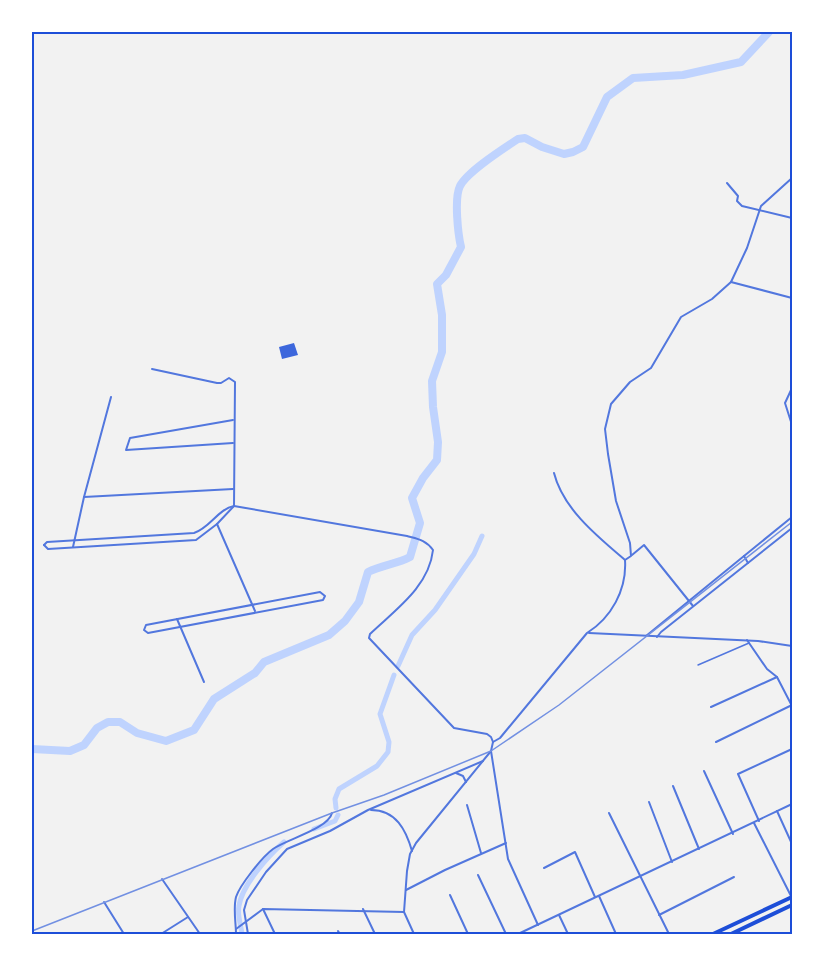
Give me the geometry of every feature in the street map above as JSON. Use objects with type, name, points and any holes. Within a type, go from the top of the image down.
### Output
[{"type":"main road","points":[[712,934],[792,897]]},
{"type":"main road","points":[[731,934],[792,905]]},
{"type":"street","points":[[631,556],[630,543],[616,501],[608,454],[606,429],[611,404],[630,382],[651,368],[681,317],[712,299],[732,282],[741,264],[761,207],[792,178]]},
{"type":"street","points":[[727,183],[738,196],[738,203],[792,218]]},
{"type":"street","points":[[732,282],[792,298]]},
{"type":"street","points":[[152,369],[217,383],[229,378],[235,381],[234,506],[218,524],[196,540],[48,549],[45,545],[47,542],[194,533],[200,531],[228,507],[234,506],[422,540],[433,550],[420,585],[370,634],[369,638],[454,728],[491,736],[493,742],[491,751],[508,859],[538,925]]},
{"type":"street","points":[[792,388],[785,403],[792,425]]},
{"type":"street","points":[[73,548],[111,397]]},
{"type":"street","points":[[233,420],[130,438],[126,450],[233,443]]},
{"type":"street","points":[[493,742],[500,738],[587,633],[599,625],[614,608],[626,569],[625,560],[598,538],[568,504],[554,473]]},
{"type":"street","points":[[84,497],[233,489]]},
{"type":"street","points":[[645,636],[792,517]]},
{"type":"street","points":[[218,524],[255,611]]},
{"type":"street","points":[[657,637],[792,528]]},
{"type":"street","points":[[625,560],[644,545],[693,606]]},
{"type":"street","points":[[744,556],[747,563]]},
{"type":"street","points":[[320,592],[325,596],[323,600],[255,611],[148,633],[144,630],[146,625],[252,604],[320,592]]},
{"type":"street","points":[[177,619],[204,682]]},
{"type":"street","points":[[587,633],[748,641],[792,646]]},
{"type":"street","points":[[716,742],[792,706],[777,677],[767,669],[748,641]]},
{"type":"street","points":[[711,707],[777,677]]},
{"type":"street","points":[[759,821],[738,774],[792,749]]},
{"type":"street","points":[[414,934],[404,912],[407,871],[412,851],[491,751]]},
{"type":"street","points":[[248,934],[244,922],[247,900],[277,858],[287,849],[330,831],[368,810],[483,761]]},
{"type":"street","points":[[704,771],[733,834]]},
{"type":"street","points":[[456,772],[463,776],[466,782]]},
{"type":"street","points":[[673,786],[699,849]]},
{"type":"street","points":[[649,802],[672,862]]},
{"type":"street","points":[[518,934],[733,834],[792,804]]},
{"type":"street","points":[[467,805],[481,853]]},
{"type":"street","points":[[368,810],[380,810],[397,819],[403,827],[412,851]]},
{"type":"street","points":[[777,811],[792,844]]},
{"type":"street","points":[[236,934],[237,894],[259,864],[273,849],[327,822],[332,813]]},
{"type":"street","points":[[609,813],[669,934]]},
{"type":"street","points":[[754,824],[792,897]]},
{"type":"street","points":[[405,891],[506,843]]},
{"type":"street","points":[[544,868],[575,852],[616,934]]},
{"type":"street","points":[[478,875],[506,934]]},
{"type":"street","points":[[659,915],[734,877]]},
{"type":"street","points":[[162,879],[200,934]]},
{"type":"street","points":[[450,895],[468,934]]},
{"type":"street","points":[[104,902],[124,934]]},
{"type":"street","points":[[263,909],[275,934]]},
{"type":"street","points":[[237,928],[263,909],[363,909],[404,912]]},
{"type":"street","points":[[363,909],[375,934]]},
{"type":"street","points":[[559,915],[568,934]]},
{"type":"street","points":[[161,934],[188,917]]},
{"type":"lane","points":[[698,665],[748,641]]},
{"type":"building","points":[[294,343],[298,355],[282,359],[279,347]]},
{"type":"waterway","points":[[32,749],[70,751],[84,745],[97,728],[108,722],[120,722],[137,733],[166,741],[194,730],[214,699],[255,673],[264,662],[329,635],[345,621],[359,602],[368,572],[410,557],[420,523],[412,498],[423,478],[437,460],[438,442],[432,381],[442,352],[442,315],[437,284],[446,275],[461,247],[457,199],[464,180],[486,161],[518,139],[525,138],[542,147],[564,154],[573,152],[583,147],[607,97],[633,78],[683,75],[741,62],[769,32]]},
{"type":"waterway","points":[[398,666],[412,635],[435,610],[474,554],[482,536]]},
{"type":"waterway","points":[[336,808],[335,799],[339,789],[377,766],[388,752],[389,742],[380,714],[394,675]]},
{"type":"waterway","points":[[314,829],[335,821],[338,815]]},
{"type":"waterway","points":[[242,934],[239,909],[245,889],[264,863],[284,842]]},
{"type":"railway","points":[[32,931],[332,813],[384,795],[491,751],[559,705],[792,522]]}]
